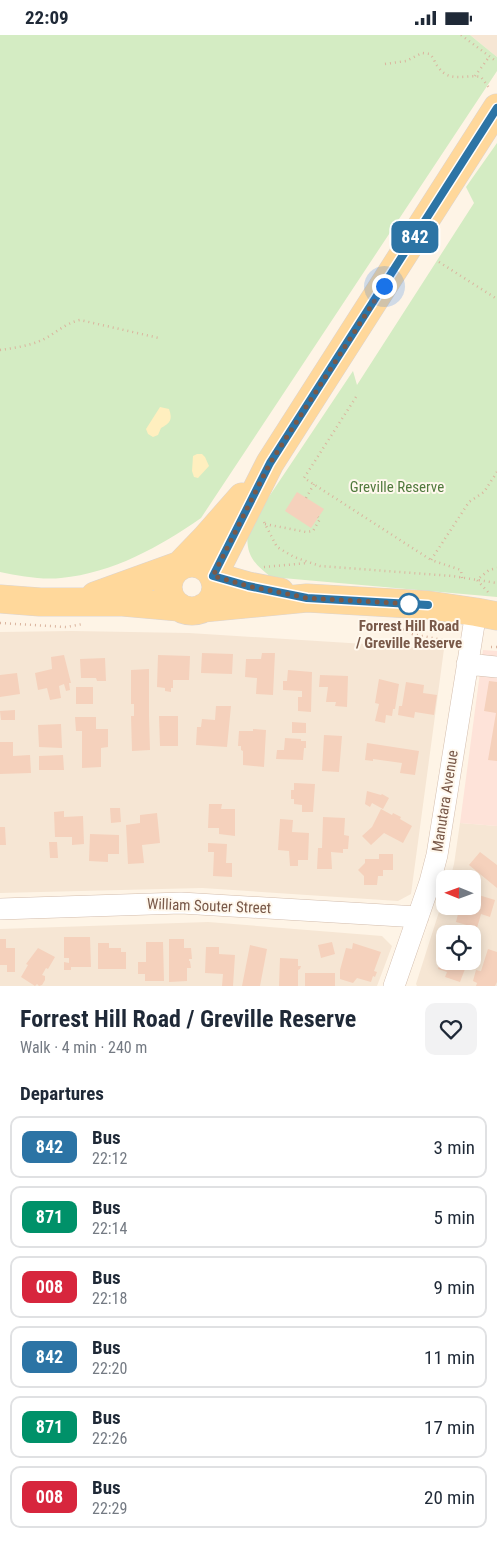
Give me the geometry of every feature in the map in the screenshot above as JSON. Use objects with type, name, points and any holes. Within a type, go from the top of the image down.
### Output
[{"type":"main road","points":[[80,601],[179,566],[187,563],[202,565],[208,569],[216,583],[213,597],[191,608],[173,602],[167,587],[172,572],[179,566],[206,538],[270,463],[494,99]]},
{"type":"main road","points":[[213,576],[256,518],[270,463]]},
{"type":"main road","points":[[213,576],[248,586],[307,598],[487,607]]},
{"type":"main road","points":[[0,599],[40,602],[150,603],[191,608],[307,598]]},
{"type":"street","name":"Manutara Avenue","points":[[394,986],[430,882],[437,855],[468,663],[487,607]]},
{"type":"street","points":[[468,663],[497,667]]},
{"type":"street","name":"William Souter Street","points":[[0,909],[181,903],[418,917]]},
{"type":"path","points":[[461,35],[497,62]]},
{"type":"path","points":[[385,64],[406,61],[422,53],[430,54],[439,68],[448,76],[460,78],[474,75],[481,77],[494,99]]},
{"type":"path","points":[[474,75],[489,57]]},
{"type":"path","points":[[438,263],[497,299]]},
{"type":"path","points":[[0,350],[39,341],[55,333],[70,322],[80,320],[159,337]]},
{"type":"path","points":[[356,397],[304,478],[431,560],[461,570],[462,578]]},
{"type":"path","points":[[431,560],[469,502],[484,492],[497,472]]},
{"type":"path","points":[[306,498],[314,484]]},
{"type":"path","points":[[256,518],[306,532],[313,531],[320,519],[318,517]]},
{"type":"path","points":[[256,518],[277,547],[294,557],[320,566],[462,578],[497,583]]},
{"type":"path","points":[[477,580],[489,569],[497,568]]},
{"type":"path","points":[[477,580],[483,589],[487,607]]},
{"type":"shaded area","points":[[470,35],[497,35],[497,57]]},
{"type":"shaded area","points":[[0,632],[189,633],[444,649],[411,894],[398,901],[202,888],[0,893]]},
{"type":"shaded area","points":[[483,650],[497,651],[497,826],[460,823]]},
{"type":"shaded area","points":[[460,823],[497,826],[497,986],[417,986],[416,984],[438,915],[481,915],[481,870],[452,870]]},
{"type":"shaded area","points":[[208,922],[382,936],[392,946],[377,986],[0,986],[0,929]]},
{"type":"green space","points":[[0,35],[470,35],[497,57],[497,71],[201,518],[169,539],[135,557],[99,571],[61,578],[38,578],[0,572]]},
{"type":"green space","name":"Greville Reserve","points":[[497,143],[497,597],[271,577],[251,557],[247,537],[248,528],[353,371],[357,385],[474,203],[466,187]]},
{"type":"sand","points":[[160,407],[169,409],[171,419],[169,423],[161,428],[158,435],[153,437],[148,434],[146,429]]},
{"type":"sand","points":[[202,454],[205,457],[209,466],[198,478],[194,477],[192,471],[193,456]]},
{"type":"building","points":[[297,492],[324,509],[311,528],[285,511]]},
{"type":"building","points":[[202,653],[233,654],[232,674],[201,673]]},
{"type":"building","points":[[262,653],[275,653],[273,695],[256,694],[257,678],[245,677],[246,659],[261,659]]},
{"type":"building","points":[[64,655],[71,683],[69,683],[70,690],[66,691],[64,684],[59,686],[61,698],[50,700],[47,688],[38,690],[35,673],[52,669],[51,657]]},
{"type":"building","points":[[158,655],[190,656],[189,680],[173,680],[171,692],[165,691],[165,688],[157,687]]},
{"type":"building","points":[[105,658],[106,681],[97,681],[96,678],[81,678],[80,659]]},
{"type":"building","points":[[149,669],[150,750],[132,751],[131,716],[134,716],[134,704],[131,704],[131,670]]},
{"type":"building","points":[[288,670],[312,672],[311,712],[298,711],[298,697],[302,697],[302,691],[283,690],[283,681],[287,681]]},
{"type":"building","points":[[17,673],[20,694],[0,697],[0,675]]},
{"type":"building","points":[[320,675],[348,676],[347,707],[335,706],[336,702],[326,702],[328,687],[319,687]]},
{"type":"building","points":[[379,679],[399,684],[395,709],[393,709],[392,716],[386,715],[385,723],[375,721],[379,704],[375,703]]},
{"type":"building","points":[[489,681],[497,682],[497,761],[488,760],[496,713],[484,711]]},
{"type":"building","points":[[406,682],[424,685],[423,693],[437,695],[434,715],[415,712],[414,718],[398,715],[399,706],[402,706]]},
{"type":"building","points":[[76,687],[93,687],[93,704],[76,704]]},
{"type":"building","points":[[216,706],[231,706],[227,747],[196,745],[197,727],[201,727],[202,719],[215,720]]},
{"type":"building","points":[[15,710],[15,720],[1,720],[0,711]]},
{"type":"building","points":[[159,716],[178,716],[178,746],[160,746]]},
{"type":"building","points":[[75,717],[96,717],[96,729],[108,729],[108,747],[101,748],[101,767],[82,768],[82,731],[76,731]]},
{"type":"building","points":[[292,722],[306,723],[306,733],[292,733]]},
{"type":"building","points":[[61,724],[62,748],[39,747],[38,725]]},
{"type":"building","points":[[253,729],[266,730],[264,767],[243,765],[243,751],[241,746],[238,746],[239,731],[253,731]]},
{"type":"building","points":[[324,735],[342,736],[339,772],[322,771]]},
{"type":"building","points":[[285,738],[306,741],[303,760],[276,759],[277,750],[284,750]]},
{"type":"building","points":[[0,742],[13,742],[13,756],[30,755],[31,773],[0,774]]},
{"type":"building","points":[[367,743],[419,751],[415,775],[400,773],[402,763],[373,759],[373,761],[365,760]]},
{"type":"building","points":[[63,755],[64,770],[39,770],[39,756]]},
{"type":"building","points":[[294,783],[315,784],[313,812],[302,812],[302,805],[294,804],[294,799],[291,799],[291,790],[294,790]]},
{"type":"building","points":[[367,791],[382,794],[389,798],[383,809],[372,803],[370,807],[365,804]]},
{"type":"building","points":[[209,804],[222,804],[221,809],[235,809],[235,836],[219,834],[219,828],[208,828]]},
{"type":"building","points":[[110,808],[120,808],[121,822],[111,823]]},
{"type":"building","points":[[381,809],[401,817],[400,819],[412,826],[403,843],[384,833],[371,845],[362,836],[372,827]]},
{"type":"building","points":[[64,811],[64,817],[83,816],[84,844],[72,845],[72,837],[55,837],[54,812]]},
{"type":"building","points":[[157,813],[160,843],[142,845],[144,863],[128,864],[126,825],[140,823],[140,815]]},
{"type":"building","points":[[323,817],[345,818],[344,835],[349,836],[348,849],[343,849],[343,853],[331,852],[332,869],[317,869],[318,848],[322,848]]},
{"type":"building","points":[[280,819],[293,820],[292,832],[309,833],[308,860],[298,860],[298,866],[290,866],[289,851],[278,850]]},
{"type":"building","points":[[0,827],[5,827],[6,845],[0,845]]},
{"type":"building","points":[[90,834],[119,835],[119,854],[108,854],[108,862],[89,861]]},
{"type":"building","points":[[49,842],[57,842],[58,858],[50,858]]},
{"type":"building","points":[[208,843],[227,844],[226,863],[232,863],[232,877],[213,876],[214,852],[208,852]]},
{"type":"building","points":[[480,852],[497,865],[497,888],[481,875],[481,870],[475,870],[469,865]]},
{"type":"building","points":[[379,854],[393,854],[393,870],[383,870],[383,876],[378,876],[377,885],[364,885],[364,876],[358,870],[365,863],[365,859],[379,859]]},
{"type":"building","points":[[481,896],[495,900],[490,917],[481,914]]},
{"type":"building","points":[[458,915],[481,915],[478,925],[466,925],[456,922]]},
{"type":"building","points":[[64,937],[90,937],[91,967],[71,967],[71,970],[64,970],[64,962],[69,963],[69,958],[64,958]]},
{"type":"building","points":[[0,939],[6,939],[6,948],[15,948],[15,972],[7,972],[7,965],[0,965]]},
{"type":"building","points":[[169,939],[184,939],[184,948],[191,948],[192,959],[189,959],[189,961],[191,968],[187,968],[187,981],[169,982]]},
{"type":"building","points":[[146,942],[163,942],[164,981],[145,981],[145,974],[138,974],[138,962],[146,962]]},
{"type":"building","points":[[332,942],[335,954],[321,958],[318,945]]},
{"type":"building","points":[[98,943],[109,943],[109,948],[121,948],[121,952],[126,952],[126,969],[98,969]]},
{"type":"building","points":[[353,943],[381,952],[374,971],[377,972],[371,982],[357,978],[353,983],[340,979],[340,970],[346,948],[352,949]]},
{"type":"building","points":[[250,945],[267,949],[260,986],[242,986]]},
{"type":"building","points":[[206,947],[219,947],[219,954],[235,955],[233,986],[222,986],[223,974],[205,973]]},
{"type":"building","points":[[38,948],[55,957],[42,975],[45,976],[45,980],[42,985],[39,986],[37,984],[35,986],[21,977],[28,965],[26,964]]},
{"type":"building","points":[[488,949],[497,952],[497,982],[495,986],[476,986],[477,983],[473,981],[476,970],[481,971]]},
{"type":"building","points":[[280,958],[298,959],[298,966],[301,966],[298,970],[298,986],[279,986]]},
{"type":"building","points":[[441,970],[465,970],[460,982],[445,977],[447,972]]},
{"type":"building","points":[[305,973],[335,973],[335,986],[305,986]]},
{"type":"bus line","name":"842","points":[[428,605],[307,598],[248,586],[213,576],[270,463],[497,108]]},
{"type":"place","name":"Forrest Hill Road / Greville Reserve","points":[[409,604]]},
{"type":"route","points":[[384,286],[270,463],[213,576],[248,586],[307,598],[413,604],[409,604]]}]
